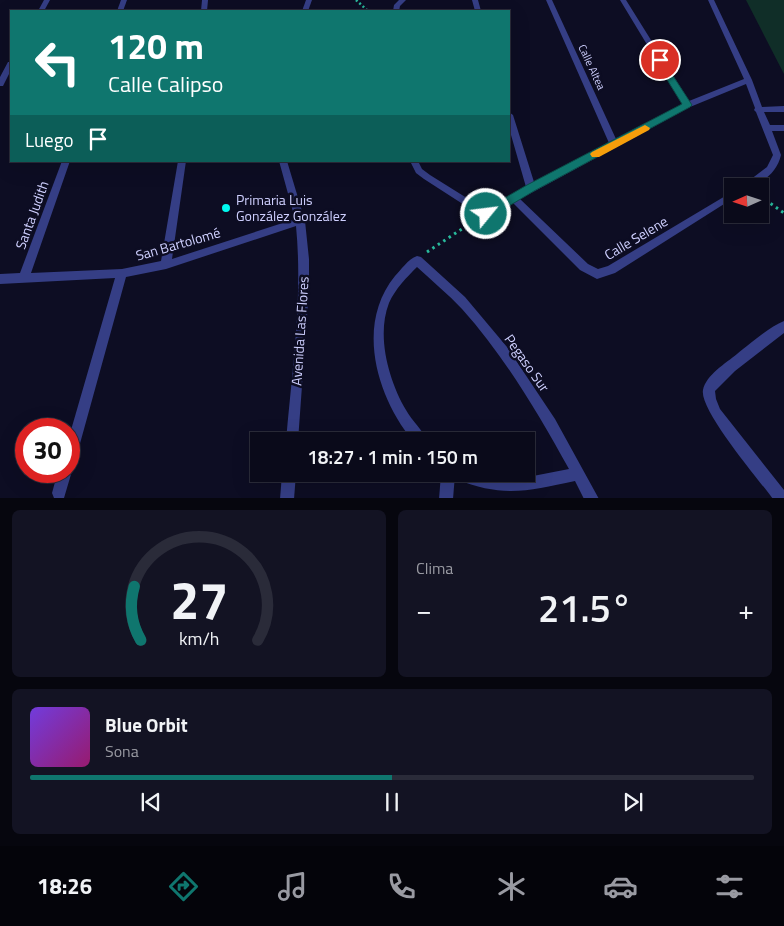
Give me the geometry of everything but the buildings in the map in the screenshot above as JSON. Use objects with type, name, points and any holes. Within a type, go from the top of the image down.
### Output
[{"type":"street","points":[[396,10],[397,5],[403,0]]},
{"type":"street","name":"Calle Altea","points":[[549,0],[614,144]]},
{"type":"street","points":[[623,0],[687,105]]},
{"type":"street","points":[[711,0],[748,80],[776,155],[776,162],[772,168],[758,178]]},
{"type":"street","points":[[0,84],[10,66]]},
{"type":"street","points":[[415,162],[419,170],[427,177],[486,214],[530,188],[687,105],[748,80]]},
{"type":"street","points":[[758,110],[784,109]]},
{"type":"street","points":[[510,118],[530,188]]},
{"type":"street","points":[[767,128],[784,128]]},
{"type":"street","name":"Santa Judith","points":[[24,278],[66,162]]},
{"type":"street","points":[[166,265],[182,162]]},
{"type":"street","name":"Avenida Las Flores","points":[[283,162],[300,221],[304,258],[304,289],[293,432]]},
{"type":"street","name":"Calle Selene","points":[[514,198],[584,267],[597,274],[611,270],[724,200]]},
{"type":"street","name":"San Bartolomé","points":[[0,279],[122,273],[166,265],[300,221]]},
{"type":"street","points":[[415,432],[399,410],[387,382],[380,350],[380,333],[384,303],[416,260]]},
{"type":"street","name":"Pegaso Sur","points":[[416,260],[467,306],[506,357],[541,408],[592,498]]},
{"type":"street","points":[[80,420],[122,273]]},
{"type":"street","points":[[782,498],[716,413],[709,390],[716,378],[784,326]]},
{"type":"street","points":[[486,482],[511,485],[537,483],[579,474]]},
{"type":"street","points":[[287,498],[288,482]]},
{"type":"street","points":[[446,498],[447,482]]},
{"type":"street","points":[[59,493],[62,483]]},
{"type":"path","points":[[356,0],[367,10]]},
{"type":"path","points":[[769,202],[784,213]]},
{"type":"path","points":[[416,260],[448,237],[486,214]]},
{"type":"green space","points":[[746,0],[784,0],[784,74]]},
{"type":"slow traffic","points":[[595,154],[645,128]]},
{"type":"place","name":"Primaria Luis González González","points":[[226,208]]},
{"type":"route","points":[[486,214],[530,188],[687,105],[660,60]]}]
